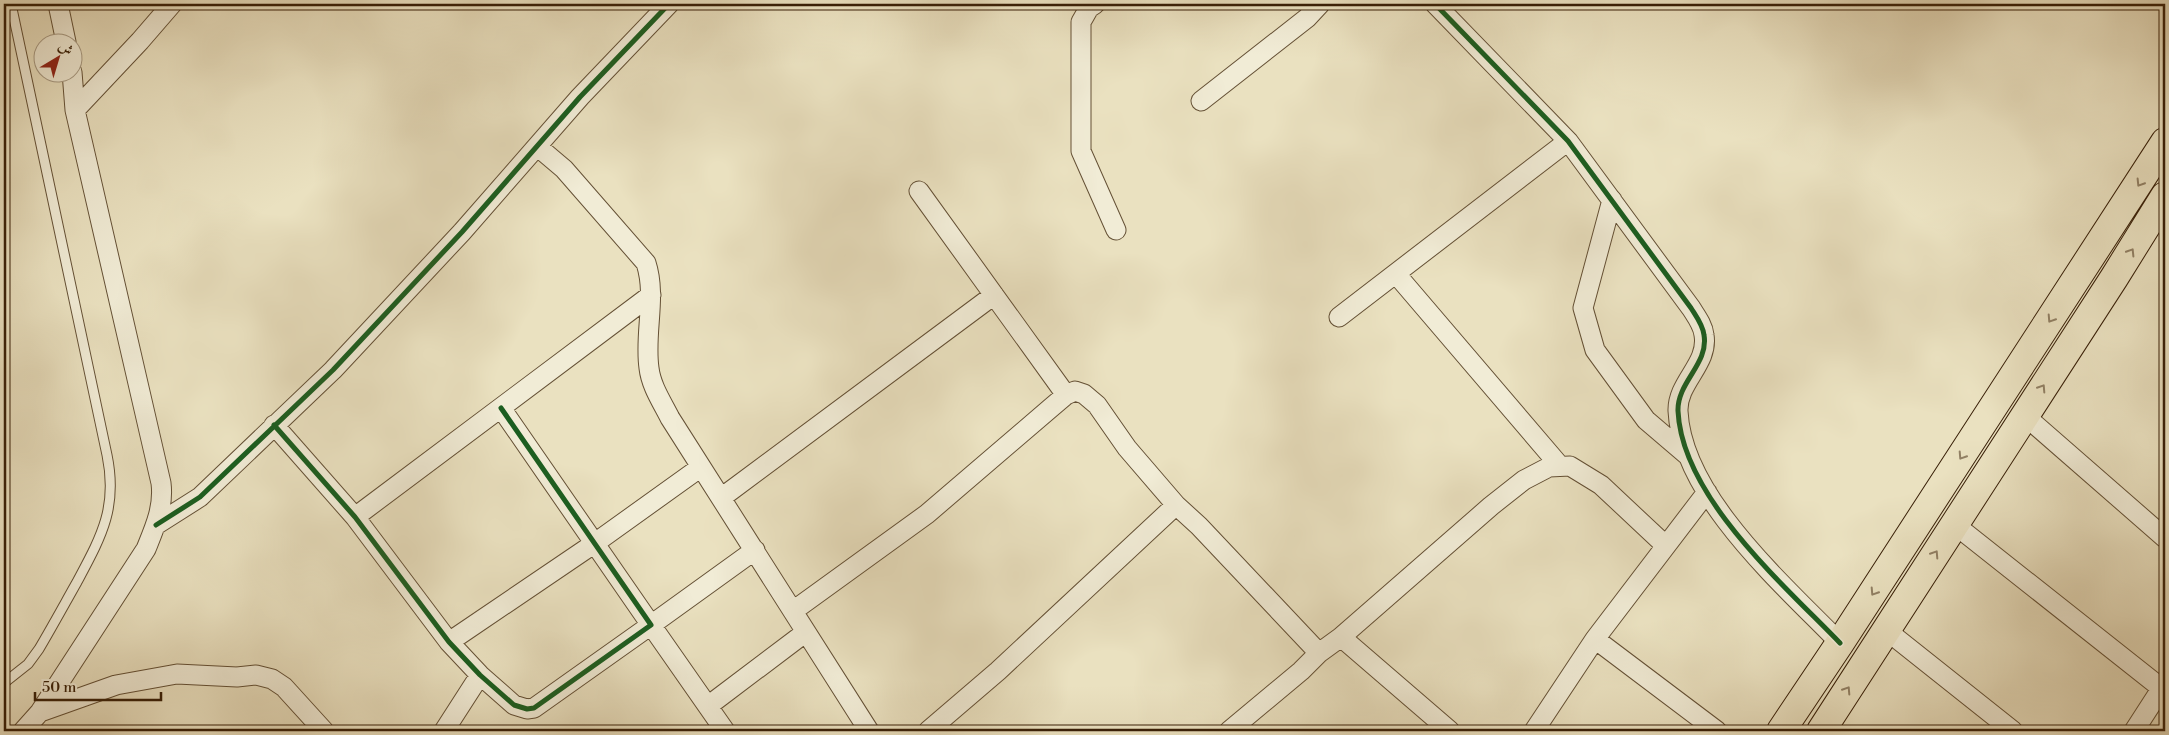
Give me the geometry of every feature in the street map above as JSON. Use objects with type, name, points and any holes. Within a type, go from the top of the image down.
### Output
[{"type":"highway","points":[[1781,731],[2165,142]]},
{"type":"highway","points":[[1821,731],[2164,201]]},
{"type":"street","points":[[58,4],[64,32]]},
{"type":"street","points":[[75,110],[172,4]]},
{"type":"street","points":[[156,525],[200,497],[332,370],[462,232],[580,97],[669,4]]},
{"type":"street","points":[[1095,4],[1081,22],[1081,151],[1116,230]]},
{"type":"street","points":[[1200,101],[1307,18],[1320,4]]},
{"type":"street","points":[[1435,4],[1568,141],[1691,308],[1704,333],[1705,345],[1702,358],[1680,392],[1678,410],[1688,455],[1707,492],[1761,562],[1840,642]]},
{"type":"street","points":[[23,731],[40,712],[146,549],[156,525],[162,499],[161,483],[75,110],[73,82]]},
{"type":"street","points":[[1340,317],[1568,141]]},
{"type":"street","points":[[538,147],[564,170],[646,263],[650,275],[651,295],[648,366],[650,377],[670,418],[755,550],[866,731]]},
{"type":"street","points":[[919,191],[1066,395]]},
{"type":"street","points":[[1612,200],[1583,308],[1595,350],[1646,420],[1688,455]]},
{"type":"street","points":[[1396,274],[1560,466]]},
{"type":"street","points":[[355,517],[651,295]]},
{"type":"street","points":[[721,498],[994,295]]},
{"type":"street","points":[[793,612],[927,514],[1066,395],[1075,391],[1084,394],[1098,405],[1128,448],[1176,505],[1199,526],[1319,653]]},
{"type":"street","points":[[501,408],[725,731]]},
{"type":"street","points":[[2024,415],[2165,538]]},
{"type":"street","points":[[274,426],[355,517],[450,642],[480,674],[514,705],[527,709],[534,708],[755,550]]},
{"type":"street","points":[[1229,731],[1301,671],[1319,653],[1341,638],[1524,480],[1550,467],[1570,466],[1601,485],[1665,545]]},
{"type":"street","points":[[450,642],[595,543],[701,467]]},
{"type":"street","points":[[1534,731],[1594,639],[1707,492]]},
{"type":"street","points":[[928,731],[998,671],[1176,505]]},
{"type":"street","points":[[1954,524],[2164,687],[2134,731]]},
{"type":"street","points":[[1886,630],[2013,731]]},
{"type":"street","points":[[708,706],[806,632]]},
{"type":"street","points":[[1341,638],[1450,731]]},
{"type":"street","points":[[1594,639],[1717,731]]},
{"type":"street","points":[[40,712],[116,685],[177,674],[237,677],[256,675],[272,679],[284,687],[324,731]]},
{"type":"street","points":[[444,731],[480,674]]},
{"type":"lane","points":[[4,683],[28,664],[39,650],[101,537],[109,510],[111,483],[107,455],[11,4]]},
{"type":"cycle path","points":[[156,525],[200,497],[333,370],[462,232],[580,97],[669,4]]},
{"type":"cycle path","points":[[1435,4],[1568,141],[1695,314],[1701,324],[1704,345],[1698,364],[1682,391],[1678,411],[1684,443],[1697,475],[1716,507],[1740,538],[1765,567],[1840,643]]},
{"type":"cycle path","points":[[274,425],[355,517],[449,642],[480,675],[514,705],[527,709],[534,708],[651,625],[501,408]]}]
